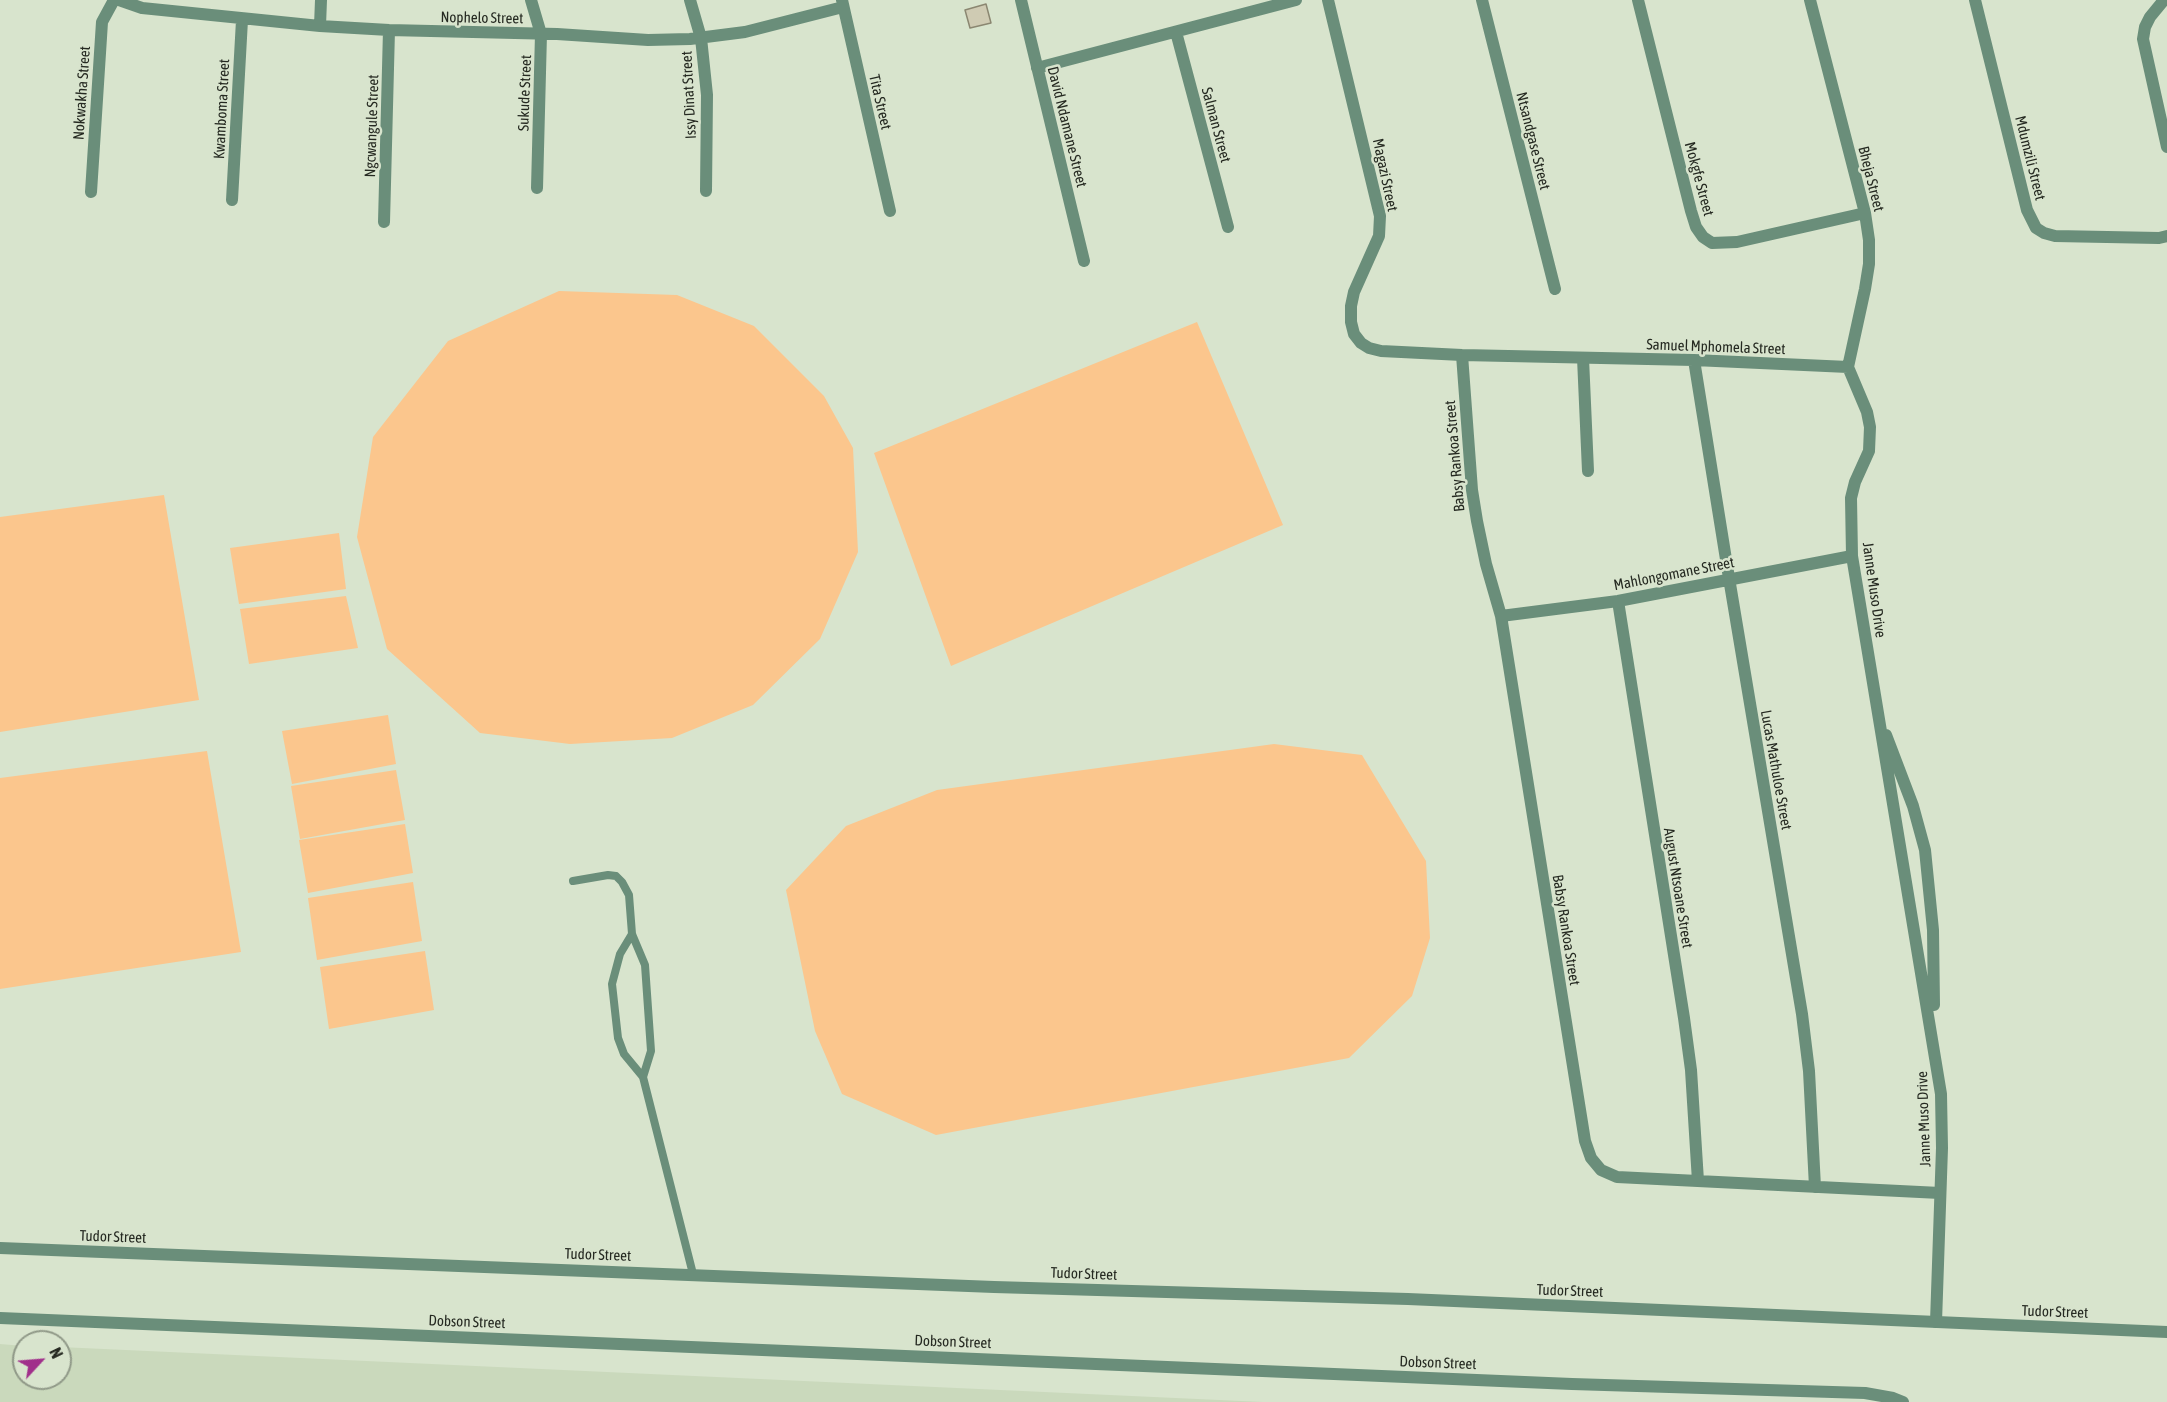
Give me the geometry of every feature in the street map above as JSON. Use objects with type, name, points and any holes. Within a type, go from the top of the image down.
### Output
[{"type":"street","name":"Nophelo Street","points":[[116,0],[142,8],[242,20],[320,26],[648,40],[701,38],[745,32],[842,4]]},
{"type":"street","name":"Nokwakha Street","points":[[91,192],[102,22],[116,0]]},
{"type":"street","points":[[320,26],[321,0]]},
{"type":"street","name":"Sukude Street","points":[[531,0],[541,34],[537,188]]},
{"type":"street","name":"Issy Dinat Street","points":[[690,0],[701,38],[707,95],[706,191]]},
{"type":"street","name":"David Ndamane Street","points":[[1021,0],[1084,261]]},
{"type":"street","points":[[1037,68],[1296,0]]},
{"type":"street","name":"Magazi Street","points":[[1328,0],[1380,216],[1379,236],[1354,292],[1351,306],[1354,334],[1361,343],[1369,348]]},
{"type":"street","name":"Ntsandgase Street","points":[[1482,0],[1555,289]]},
{"type":"street","name":"Mokgfe Street","points":[[1638,0],[1691,211],[1696,227],[1703,237],[1712,243],[1737,242],[1865,213]]},
{"type":"street","name":"Bheja Street","points":[[1810,0],[1865,213],[1869,240],[1869,264],[1848,367]]},
{"type":"street","name":"Mdumzili Street","points":[[1975,0],[2027,210],[2036,228],[2055,236],[2159,238],[2167,236]]},
{"type":"street","points":[[2164,0],[2150,17],[2143,39],[2167,147]]},
{"type":"street","name":"Tita Street","points":[[842,4],[890,212]]},
{"type":"street","name":"Kwamboma Street","points":[[232,200],[242,20]]},
{"type":"street","name":"Ngcwangule Street","points":[[384,222],[389,30]]},
{"type":"street","name":"Salman Street","points":[[1176,32],[1228,227]]},
{"type":"street","name":"Samuel Mphomela Street","points":[[1369,348],[1381,351],[1462,355],[1694,360],[1848,367]]},
{"type":"street","name":"Babsy Rankoa Street","points":[[1462,355],[1472,490],[1486,564],[1501,616],[1585,1141],[1591,1158],[1601,1170],[1617,1177],[1940,1193]]},
{"type":"street","points":[[1583,358],[1588,471]]},
{"type":"street","name":"Lucas Mathuloe Street","points":[[1694,360],[1802,1014],[1809,1071],[1815,1187]]},
{"type":"street","name":"Janne Muso Drive","points":[[1848,367],[1867,412],[1870,427],[1869,451],[1855,482],[1851,498],[1852,556],[1941,1094],[1936,1322]]},
{"type":"street","name":"Mahlongomane Street","points":[[1501,616],[1618,601],[1852,556]]},
{"type":"street","name":"August Ntsoane Street","points":[[1618,601],[1690,1060],[1698,1181]]},
{"type":"street","name":"Janne Muso Drive","points":[[1879,717],[1913,806],[1925,850],[1933,930],[1934,1044]]},
{"type":"street","name":"Tudor Street","points":[[0,1248],[994,1287],[1420,1300],[2167,1332]]},
{"type":"street","name":"Dobson Street","points":[[0,1318],[1560,1383],[1865,1393],[1903,1402]]},
{"type":"lane","points":[[573,881],[608,875],[616,876],[629,895],[632,934],[645,965],[651,1051],[643,1077]]},
{"type":"lane","points":[[632,934],[620,954],[612,984],[618,1038],[624,1054],[643,1077],[693,1274]]},
{"type":"shaded area","points":[[559,291],[677,295],[754,326],[824,396],[853,448],[858,552],[820,639],[753,705],[672,738],[570,744],[480,733],[387,649],[357,537],[373,437],[448,341]]},
{"type":"shaded area","points":[[1197,322],[1283,525],[951,666],[874,453]]},
{"type":"shaded area","points":[[164,495],[199,700],[0,732],[0,517]]},
{"type":"shaded area","points":[[339,533],[346,589],[239,604],[230,548]]},
{"type":"shaded area","points":[[346,596],[358,648],[249,664],[240,609]]},
{"type":"shaded area","points":[[388,715],[396,764],[292,784],[282,731]]},
{"type":"shaded area","points":[[1274,744],[1362,755],[1426,861],[1430,938],[1412,996],[1349,1058],[936,1135],[842,1094],[815,1031],[786,890],[846,826],[937,790]]},
{"type":"shaded area","points":[[207,751],[241,952],[0,989],[0,778]]},
{"type":"shaded area","points":[[396,770],[405,820],[300,839],[291,786]]},
{"type":"shaded area","points":[[405,824],[413,873],[308,893],[299,840]]},
{"type":"shaded area","points":[[413,882],[422,941],[317,960],[308,898]]},
{"type":"shaded area","points":[[425,951],[434,1010],[329,1029],[320,967]]},
{"type":"shaded area","points":[[0,1344],[12,1345],[12,1390],[72,1390],[72,1348],[1263,1402],[0,1402]]},
{"type":"building","points":[[986,4],[991,23],[970,28],[965,10]]}]
